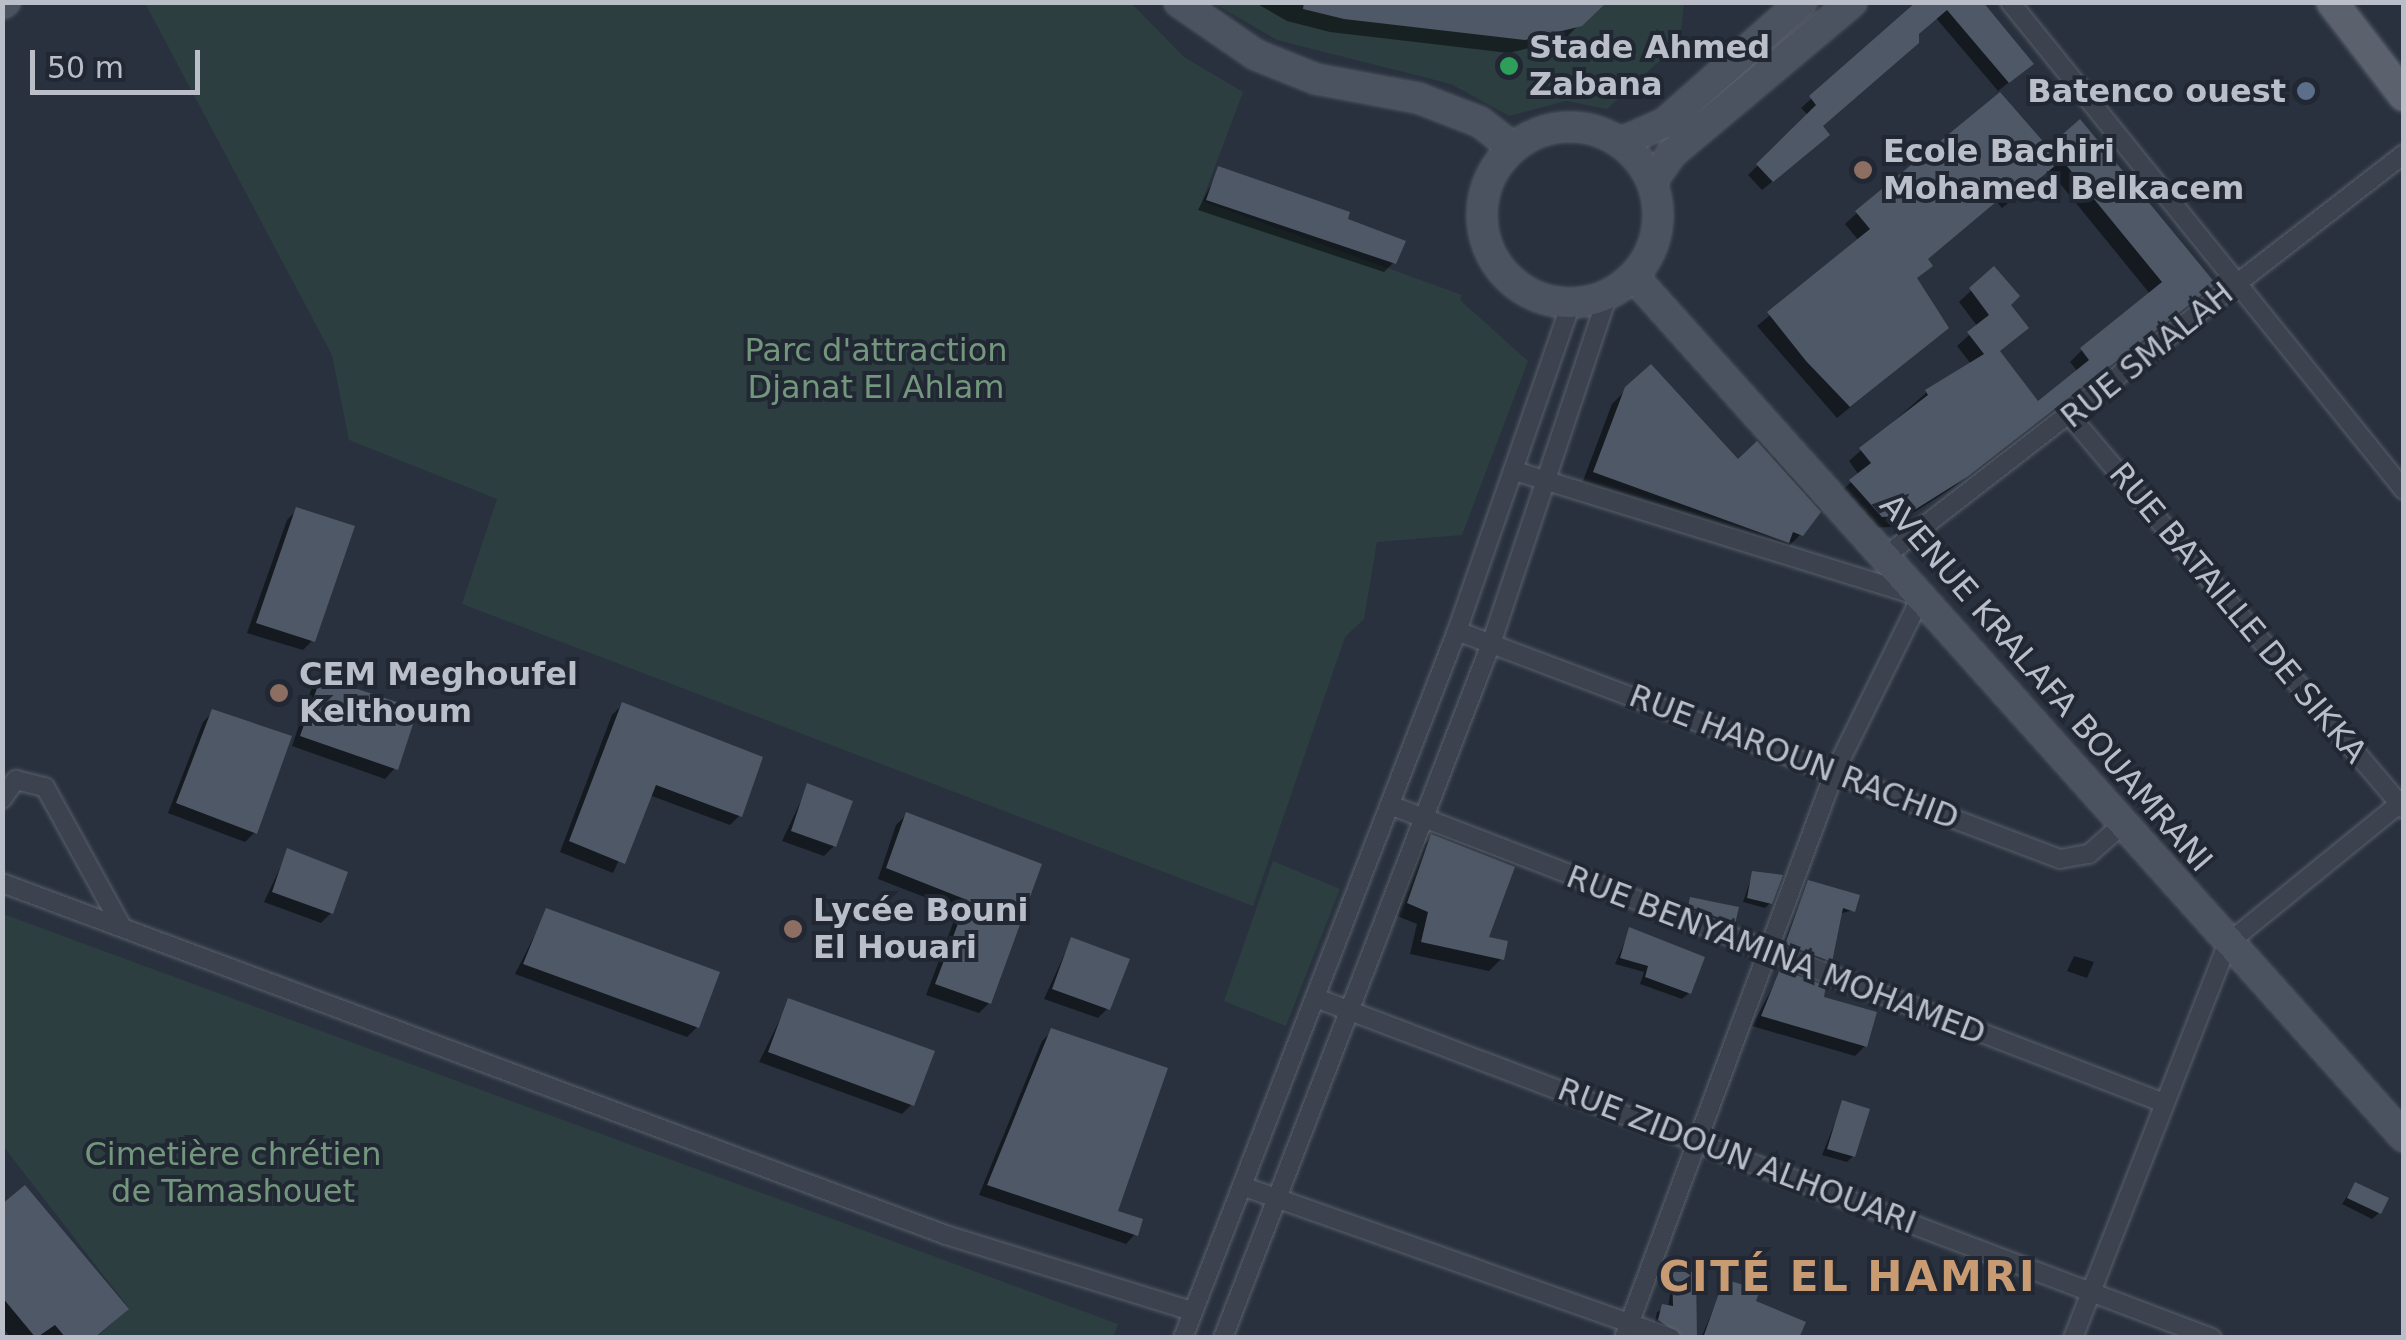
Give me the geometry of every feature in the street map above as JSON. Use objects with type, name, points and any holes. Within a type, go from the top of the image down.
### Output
[{"type":"main road","points":[[2332,2],[2404,96]]},
{"type":"street","points":[[1179,2],[1256,54],[1316,79],[1418,98],[1480,122],[1512,147]]},
{"type":"street","points":[[1622,142],[1665,123],[1802,2]]},
{"type":"street","points":[[1653,180],[1672,153],[1852,2]]},
{"type":"street","points":[[2010,2],[2234,286],[2404,490]]},
{"type":"street","points":[[1550,128],[1594,129],[1622,142],[1653,180],[1660,214],[1654,246],[1634,277],[1608,296],[1571,304],[1531,295],[1498,267],[1485,242],[1481,211],[1490,176],[1512,147],[1550,128]]},
{"type":"street","name":"RUE SMALAH","points":[[1888,554],[2072,417],[2404,154]]},
{"type":"street","name":"AVENUE KRALAFA BOUAMRANI","points":[[1634,277],[1888,554],[1920,597],[2404,1137]]},
{"type":"street","points":[[1223,1338],[1492,644],[1608,296]]},
{"type":"street","points":[[1182,1338],[1457,631],[1571,304]]},
{"type":"street","name":"RUE BATAILLE DE SIKKA","points":[[2072,417],[2402,804]]},
{"type":"street","points":[[1515,471],[1920,597],[1836,770],[1627,1330]]},
{"type":"street","name":"RUE HAROUN RACHID","points":[[1457,631],[1836,770],[2060,859],[2089,854],[2123,824]]},
{"type":"street","points":[[2,799],[16,780],[45,787],[122,927]]},
{"type":"street","points":[[2073,1338],[2228,943],[2402,804]]},
{"type":"street","name":"RUE BENYAMINA MOHAMED","points":[[1390,805],[1767,956],[2164,1103]]},
{"type":"street","points":[[2,883],[946,1234],[1192,1311]]},
{"type":"street","name":"RUE ZIDOUN ALHOUARI","points":[[1316,998],[2212,1338]]},
{"type":"street","points":[[1242,1186],[1627,1330],[1671,1338]]},
{"type":"green space","name":"Parc d'attraction Djanat El Ahlam","points":[[145,3],[1131,3],[1184,57],[1243,92],[1202,201],[1462,295],[1460,300],[1528,361],[1462,535],[1377,542],[1364,619],[1345,637],[1253,906],[462,604],[497,499],[349,440],[332,355]]},
{"type":"green space","name":"Stade Ahmed Zabana","points":[[1213,3],[1684,3],[1680,42],[1607,109],[1566,101],[1509,116],[1451,84],[1277,40]]},
{"type":"green space","points":[[1273,861],[1340,889],[1286,1026],[1224,1001]]},
{"type":"green space","name":"Cimetière chrétien de Tamashouet","points":[[3,914],[1118,1324],[1113,1338],[97,1337],[129,1308],[3,1146]]},
{"type":"building","points":[[1304,2],[1607,2],[1582,26],[1525,40],[1344,19],[1303,9]]},
{"type":"building","points":[[1916,2],[1983,2],[2034,64],[2009,83],[1947,10],[1919,34],[1919,43],[1823,126],[1830,135],[1773,182],[1756,164],[1816,105],[1809,96]]},
{"type":"building","points":[[2000,92],[2048,147],[2080,119],[2216,284],[1967,477],[1905,516],[1882,517],[1849,480],[1871,463],[1859,448],[1928,395],[1925,390],[1984,354],[1967,332],[1989,315],[1969,288],[1994,266],[2020,296],[2011,305],[2029,328],[2000,351],[2038,401],[2089,360],[2080,348],[2162,282],[2062,160],[2016,198],[2009,191],[1928,259],[1933,266],[1917,278],[1949,328],[1850,407],[1806,361],[1767,312],[1870,229],[1855,211]]},
{"type":"building","points":[[1218,166],[1350,212],[1348,219],[1406,241],[1396,264],[1206,200]]},
{"type":"building","points":[[1651,364],[1738,459],[1757,441],[1821,512],[1803,536],[1793,532],[1789,543],[1593,472],[1625,387]]},
{"type":"building","points":[[296,507],[355,526],[315,642],[256,623]]},
{"type":"building","points":[[321,677],[418,709],[398,770],[300,736]]},
{"type":"building","points":[[622,702],[763,757],[742,817],[656,785],[625,864],[569,841]]},
{"type":"building","points":[[212,709],[292,736],[257,834],[176,803]]},
{"type":"building","points":[[807,783],[853,801],[836,847],[791,831]]},
{"type":"building","points":[[906,812],[1042,864],[991,1004],[935,984],[967,900],[886,868]]},
{"type":"building","points":[[1431,834],[1515,867],[1489,937],[1508,941],[1504,960],[1421,942],[1428,912],[1407,903]]},
{"type":"building","points":[[287,848],[348,872],[333,914],[272,892]]},
{"type":"building","points":[[1752,871],[1783,875],[1772,904],[1747,898]]},
{"type":"building","points":[[1808,880],[1860,895],[1855,912],[1843,908],[1832,962],[1785,944]]},
{"type":"building","points":[[1690,897],[1739,907],[1735,924],[1688,906]]},
{"type":"building","points":[[546,908],[720,972],[699,1028],[523,964]]},
{"type":"building","points":[[1629,927],[1705,957],[1691,994],[1645,977],[1648,966],[1620,958]]},
{"type":"building","points":[[1071,937],[1130,959],[1110,1010],[1052,989]]},
{"type":"building","points":[[1780,969],[1826,986],[1824,997],[1877,1012],[1867,1047],[1761,1016]]},
{"type":"building","points":[[788,998],[935,1051],[914,1106],[768,1052]]},
{"type":"building","points":[[1051,1028],[1168,1068],[1118,1211],[1143,1219],[1138,1236],[987,1185]]},
{"type":"building","points":[[1842,1100],[1870,1109],[1855,1157],[1827,1149]]},
{"type":"building","points":[[2355,1182],[2389,1198],[2381,1214],[2347,1198]]},
{"type":"building","points":[[25,1185],[129,1309],[94,1338],[66,1338],[55,1325],[36,1338],[2,1297],[2,1204]]},
{"type":"building","points":[[1672,1272],[1696,1272],[1697,1338],[1683,1337],[1658,1320],[1662,1304],[1673,1306]]},
{"type":"building","points":[[1724,1279],[1760,1290],[1756,1301],[1806,1322],[1799,1338],[1703,1338]]},
{"type":"place","name":"Stade Ahmed Zabana","points":[[1509,66]]},
{"type":"place","name":"Batenco ouest","points":[[2306,91]]},
{"type":"place","name":"Ecole Bachiri Mohamed Belkacem","points":[[1863,170]]},
{"type":"place","name":"CEM Meghoufel Kelthoum","points":[[279,693]]},
{"type":"place","name":"Lycée Bouni El Houari","points":[[793,929]]},
{"type":"district","name":"CITÉ EL HAMRI","points":[[1848,1277]]}]
